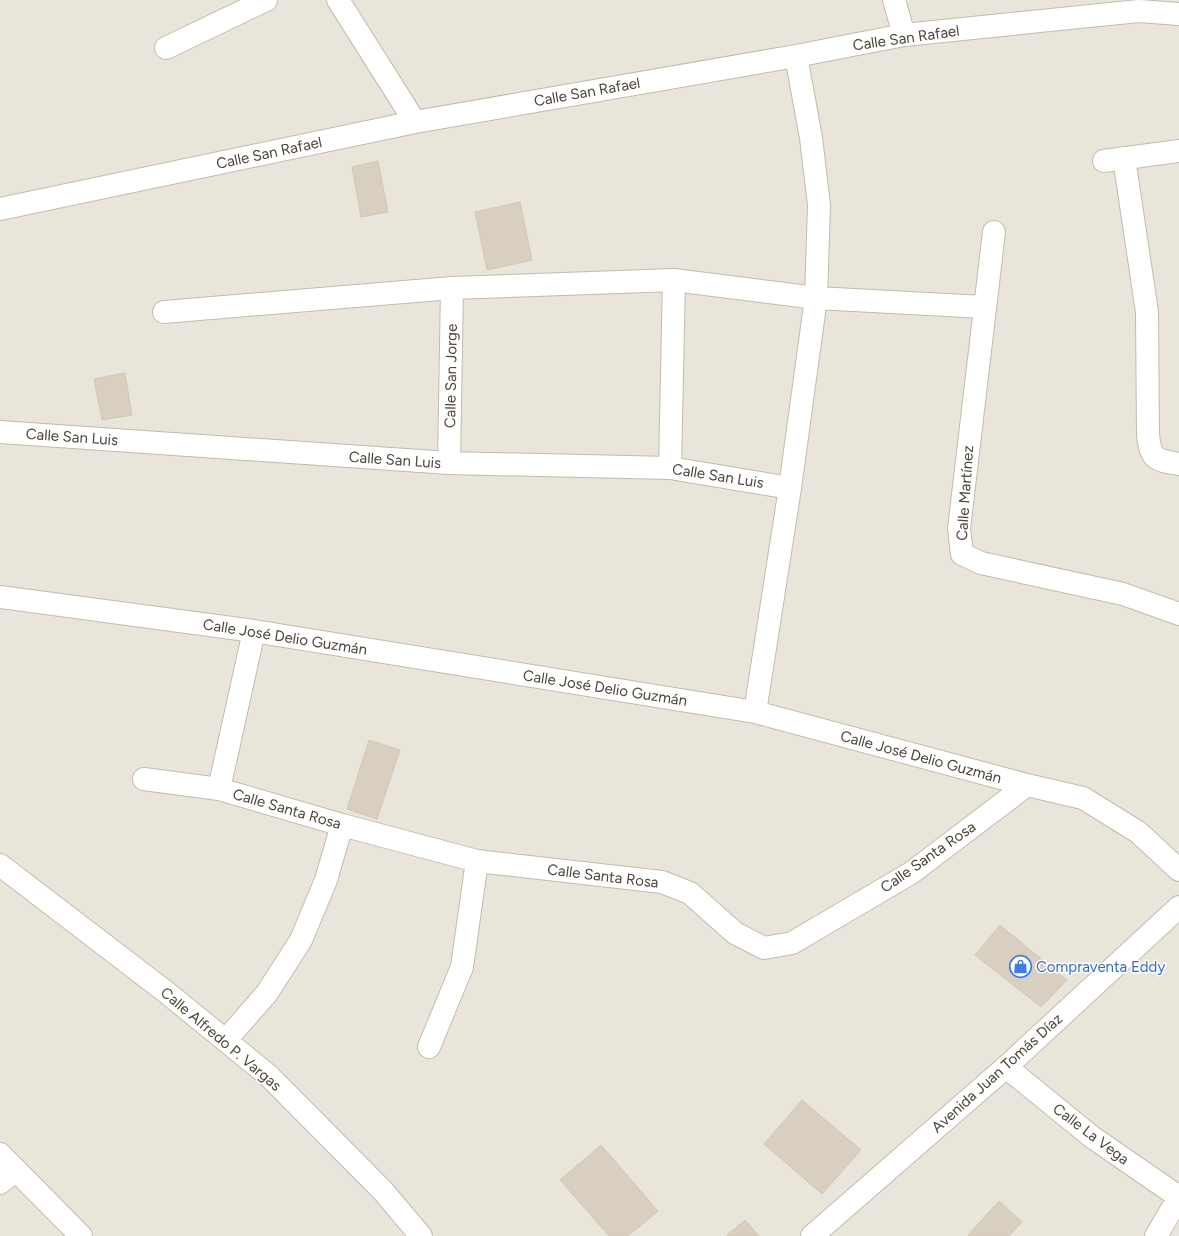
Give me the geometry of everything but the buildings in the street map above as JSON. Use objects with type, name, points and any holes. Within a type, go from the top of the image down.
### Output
[{"type":"street","points":[[166,48],[266,0]]},
{"type":"street","points":[[338,0],[415,122]]},
{"type":"street","points":[[894,0],[904,35]]},
{"type":"street","name":"Calle San Rafael","points":[[0,209],[415,122],[796,56],[904,35],[1139,11],[1179,14]]},
{"type":"street","points":[[755,712],[790,488],[816,298],[819,205],[811,138],[796,56]]},
{"type":"street","points":[[1179,151],[1114,160],[1147,312],[1148,435],[1150,452],[1160,461],[1179,464]]},
{"type":"street","name":"Calle Martínez","points":[[994,232],[959,529],[962,554],[981,563],[1123,594],[1179,614]]},
{"type":"street","points":[[670,468],[674,280]]},
{"type":"street","points":[[164,312],[452,288],[674,280],[816,298],[984,308]]},
{"type":"street","name":"Calle San Jorge","points":[[449,463],[452,288]]},
{"type":"street","name":"Calle San Luis","points":[[0,432],[449,463],[670,468],[790,488]]},
{"type":"street","name":"Calle José Delio Guzmán","points":[[0,597],[254,631],[755,712],[1027,785],[1083,798],[1138,832],[1179,870]]},
{"type":"street","points":[[219,789],[254,631]]},
{"type":"street","name":"Calle Santa Rosa","points":[[144,779],[219,789],[342,826],[477,861],[662,882],[690,893],[735,933],[764,948],[792,943],[910,873],[1027,785]]},
{"type":"street","points":[[226,1040],[267,993],[301,940],[326,880],[342,826]]},
{"type":"street","points":[[429,1047],[462,967],[477,861]]},
{"type":"street","name":"Calle Alfredo P. Vargas","points":[[0,865],[166,992],[273,1080],[383,1191],[421,1236]]},
{"type":"street","name":"Avenida Juan Tomás Díaz","points":[[812,1236],[1006,1067],[1179,907]]},
{"type":"street","name":"Calle La Vega","points":[[1006,1067],[1092,1137],[1179,1197]]},
{"type":"street","points":[[0,1154],[8,1176],[81,1236]]},
{"type":"street","points":[[1156,1236],[1179,1197]]},
{"type":"shaded area","points":[[0,0],[1179,0],[1179,1236],[0,1236]]},
{"type":"place","name":"Compraventa Eddy","points":[[1021,967]]}]
